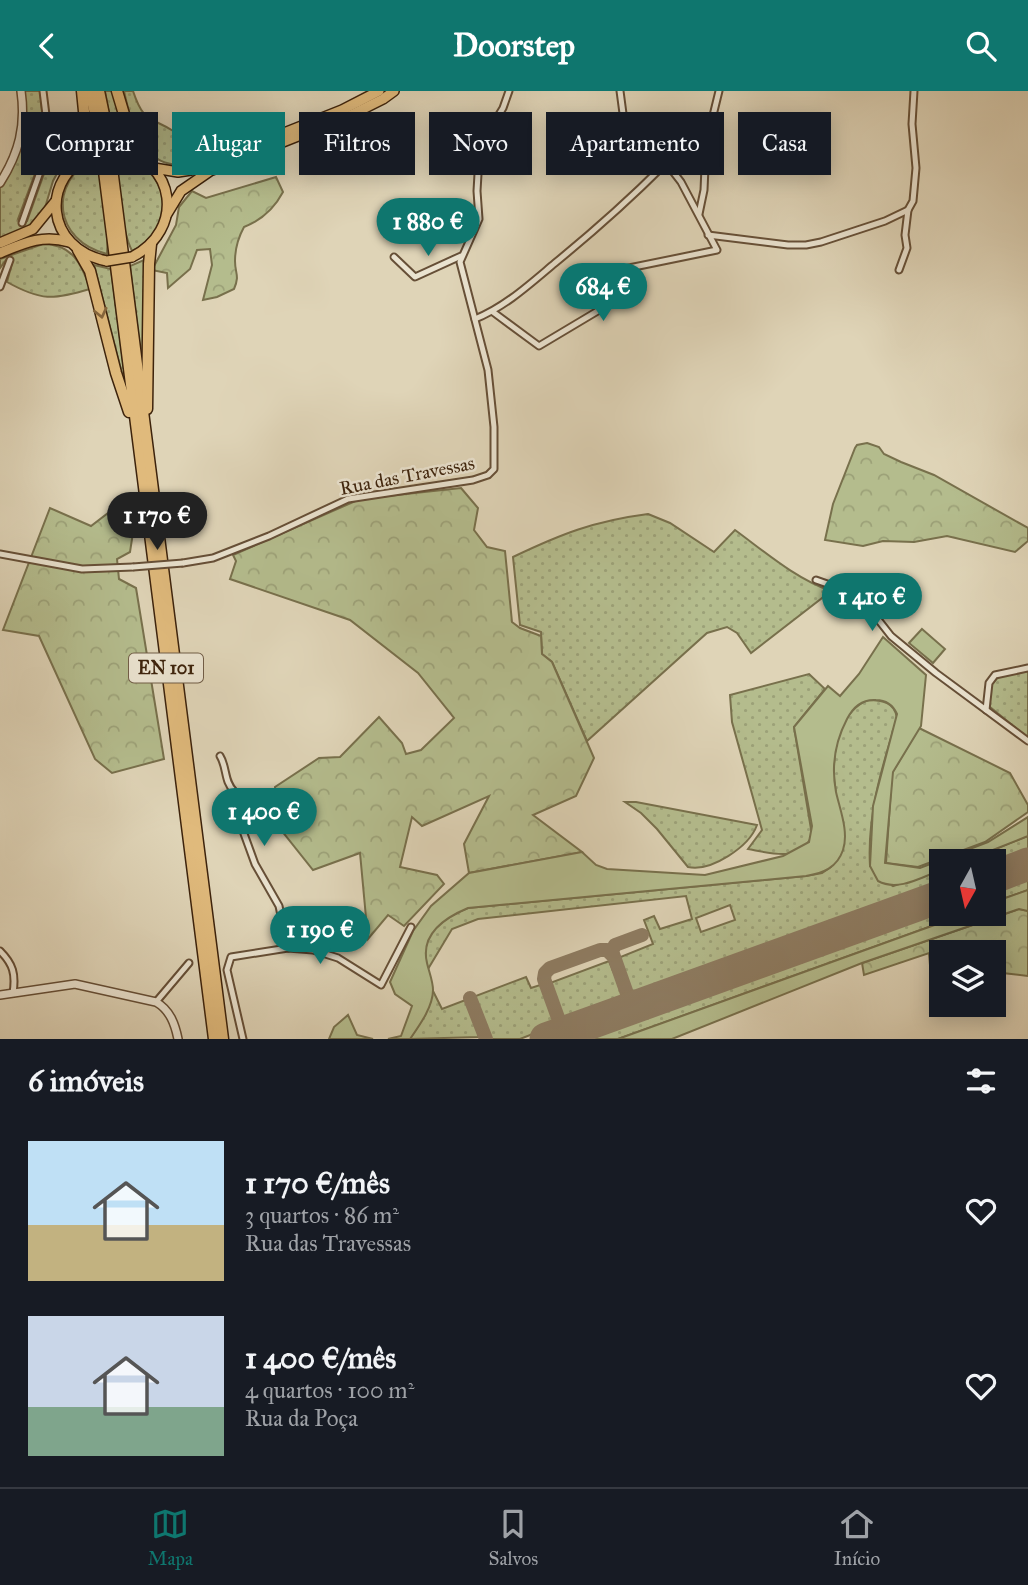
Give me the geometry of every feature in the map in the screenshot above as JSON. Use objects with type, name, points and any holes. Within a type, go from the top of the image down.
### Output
[{"type":"highway","points":[[82,91],[84,112]]},
{"type":"highway","name":"EN 101","points":[[90,91],[99,132],[214,1039]]},
{"type":"highway","name":"EN 101","points":[[99,91],[107,129],[223,1039]]},
{"type":"highway","points":[[117,91],[123,112]]},
{"type":"highway","points":[[151,244],[147,409],[156,488],[153,500]]},
{"type":"highway","points":[[74,246],[90,271],[116,373],[128,408],[142,501],[147,515]]},
{"type":"main road","points":[[158,167],[178,172],[191,170],[342,110],[379,91]]},
{"type":"main road","points":[[0,253],[28,241],[48,237],[74,246],[88,256],[107,261],[132,257],[159,235],[167,213],[181,191],[210,171],[351,115],[394,91]]},
{"type":"main road","points":[[0,243],[33,229],[56,200],[66,175]]},
{"type":"main road","points":[[156,175],[166,191],[167,213]]},
{"type":"main road","points":[[56,200],[59,224],[74,246]]},
{"type":"street","points":[[0,183],[10,168],[22,134],[24,116],[21,91]]},
{"type":"street","points":[[22,223],[49,139],[43,91]]},
{"type":"street","points":[[500,112],[509,91]]},
{"type":"street","points":[[620,91],[623,112]]},
{"type":"street","points":[[699,214],[704,190],[706,144],[719,91]]},
{"type":"street","points":[[900,270],[907,248],[905,235],[908,210],[913,201],[916,168],[912,124],[914,91]]},
{"type":"street","points":[[478,175],[479,219],[461,256],[462,271],[475,319],[493,312],[619,209],[654,175]]},
{"type":"street","points":[[493,312],[539,346],[601,309],[614,278],[624,269],[717,250],[681,182],[674,175]]},
{"type":"street","points":[[708,235],[806,245],[885,221],[908,210]]},
{"type":"street","points":[[394,257],[415,277],[461,256]]},
{"type":"street","points":[[0,287],[10,260]]},
{"type":"street","name":"Rua das Travessas","points":[[0,554],[82,569],[183,563],[213,558],[269,536],[348,499],[472,480],[488,475],[494,469],[494,427],[488,370],[475,319]]},
{"type":"street","points":[[816,580],[853,593],[891,636],[1028,741]]},
{"type":"street","points":[[986,710],[989,683],[995,675],[1028,668]]},
{"type":"street","points":[[220,756],[224,762],[229,786],[234,790],[243,831],[255,864],[279,906],[288,948]]},
{"type":"street","points":[[243,1039],[227,970],[228,962],[236,954],[288,948],[313,950],[338,958],[381,985],[411,927]]},
{"type":"street","points":[[0,951],[10,961],[13,969],[13,993]]},
{"type":"street","points":[[156,1002],[189,963]]},
{"type":"street","points":[[0,995],[75,984],[156,1002],[171,1016],[178,1039]]},
{"type":"green space","points":[[25,91],[40,91],[42,112],[25,112]]},
{"type":"green space","points":[[105,91],[113,91],[119,112],[109,112]]},
{"type":"green space","points":[[124,91],[133,91],[143,112],[130,112]]},
{"type":"green space","points":[[158,123],[172,130],[172,164],[158,159]]},
{"type":"green space","points":[[21,144],[21,175],[34,175],[18,219],[24,223],[44,175],[56,175],[44,211],[27,228],[0,239],[0,186],[12,168]]},
{"type":"green space","points":[[74,175],[100,175],[105,205],[107,254],[89,247],[76,237],[67,224],[63,210],[69,181]]},
{"type":"green space","points":[[118,175],[152,175],[163,200],[159,227],[148,241],[132,251],[120,204]]},
{"type":"green space","points":[[276,177],[283,192],[271,209],[244,227],[236,247],[237,281],[234,289],[203,300],[212,265],[210,249],[197,250],[190,269],[168,288],[167,273],[152,270],[176,225],[179,207],[192,191],[206,198]]},
{"type":"green space","points":[[43,244],[69,252],[83,271],[90,289],[47,297],[29,293],[7,282],[12,263],[6,260],[0,268],[0,259]]},
{"type":"green space","points":[[144,260],[145,390],[130,266]]},
{"type":"green space","points":[[94,265],[111,269],[127,393]]},
{"type":"green space","points":[[867,443],[879,447],[884,454],[934,475],[1028,528],[1028,541],[1015,552],[947,536],[914,542],[883,541],[863,546],[825,540],[833,504],[855,448]]},
{"type":"green space","points":[[461,488],[478,508],[474,530],[487,547],[505,551],[512,622],[541,636],[542,654],[552,662],[594,758],[576,796],[533,815],[582,852],[469,873],[464,844],[489,796],[422,826],[412,817],[400,867],[437,875],[444,884],[404,926],[388,915],[368,939],[360,853],[313,870],[278,826],[275,787],[319,758],[340,757],[379,717],[402,743],[406,754],[421,750],[454,718],[418,673],[350,620],[230,579],[236,561],[233,555],[360,499]]},
{"type":"green space","points":[[125,500],[134,526],[130,552],[117,559],[119,579],[136,588],[164,759],[112,773],[95,759],[39,636],[3,630],[50,508],[91,526]]},
{"type":"green space","points":[[648,514],[670,523],[714,552],[735,530],[793,572],[831,591],[751,653],[737,633],[727,627],[707,633],[587,741],[552,662],[542,654],[541,632],[520,625],[513,557],[578,529]]},
{"type":"green space","points":[[922,629],[945,649],[933,663],[909,643]]},
{"type":"green space","points":[[883,637],[926,675],[921,726],[893,772],[885,863],[920,868],[929,865],[929,875],[902,884],[886,884],[878,881],[870,866],[873,806],[897,714],[886,702],[866,701],[855,707],[849,715],[837,745],[835,782],[845,843],[837,861],[829,869],[806,876],[468,908],[436,928],[427,944],[427,963],[433,990],[431,1003],[421,1022],[410,1039],[388,1039],[401,1036],[412,1006],[395,994],[390,982],[413,931],[431,906],[469,873],[582,852],[596,865],[607,869],[705,875],[783,856],[809,842],[812,826],[794,727],[828,686],[840,696],[859,674]]},
{"type":"green space","points":[[1028,670],[1028,738],[990,707],[989,687],[998,677]]},
{"type":"green space","points":[[809,674],[825,689],[794,727],[812,835],[807,844],[793,853],[775,854],[748,849],[762,830],[732,722],[730,695]]},
{"type":"green space","points":[[868,700],[883,701],[894,708],[897,718],[873,809],[870,866],[893,886],[929,874],[929,890],[636,997],[631,994],[618,958],[653,944],[644,920],[654,916],[660,929],[692,919],[686,896],[478,919],[452,929],[428,969],[426,947],[433,930],[448,918],[468,908],[822,873],[831,867],[836,796],[834,760],[841,729],[852,712]],"holes":[[[730,905],[735,920],[701,932],[696,918]]]},
{"type":"green space","points":[[919,728],[1010,773],[1028,805],[1028,812],[985,842],[966,849],[929,849],[929,863],[918,867],[886,863],[892,773]]},
{"type":"green space","points":[[625,802],[757,825],[746,842],[728,856],[707,866],[688,867],[657,829]]},
{"type":"green space","points":[[1028,817],[1028,836],[995,849],[970,849],[988,842]]},
{"type":"green space","points":[[1028,836],[1028,855],[1006,863],[1006,849],[996,849]]},
{"type":"green space","points":[[1028,874],[1028,890],[1006,898],[1006,882]]},
{"type":"green space","points":[[1028,890],[1028,911],[1019,909],[1006,913],[1006,898]]},
{"type":"green space","points":[[929,909],[929,926],[932,926],[618,1039],[571,1039]]},
{"type":"green space","points":[[1019,909],[1028,911],[1028,976],[1006,973],[1006,940],[929,940],[929,953],[864,975],[862,963],[970,926],[1006,926],[1006,913]]},
{"type":"green space","points":[[932,926],[970,926],[862,963],[672,1039],[618,1039]]},
{"type":"green space","points":[[609,961],[624,997],[623,1002],[565,1022],[550,983]]},
{"type":"green space","points":[[526,977],[531,988],[540,985],[543,987],[556,1025],[520,1039],[489,1039],[473,997]]},
{"type":"green space","points":[[433,991],[442,1009],[468,999],[479,1037],[410,1039],[425,1015]]},
{"type":"green space","points":[[348,1015],[357,1035],[373,1039],[329,1039],[334,1027]]},
{"type":"taxiway","points":[[639,1006],[630,1002],[612,951],[615,945],[642,935]]},
{"type":"taxiway","points":[[570,1030],[561,1026],[544,979],[545,973],[550,968],[600,950],[607,950],[612,955]]},
{"type":"taxiway","points":[[470,998],[486,1039]]},
{"type":"runway","points":[[1006,872],[1028,864]]},
{"type":"runway","points":[[546,1039],[929,901]]}]
